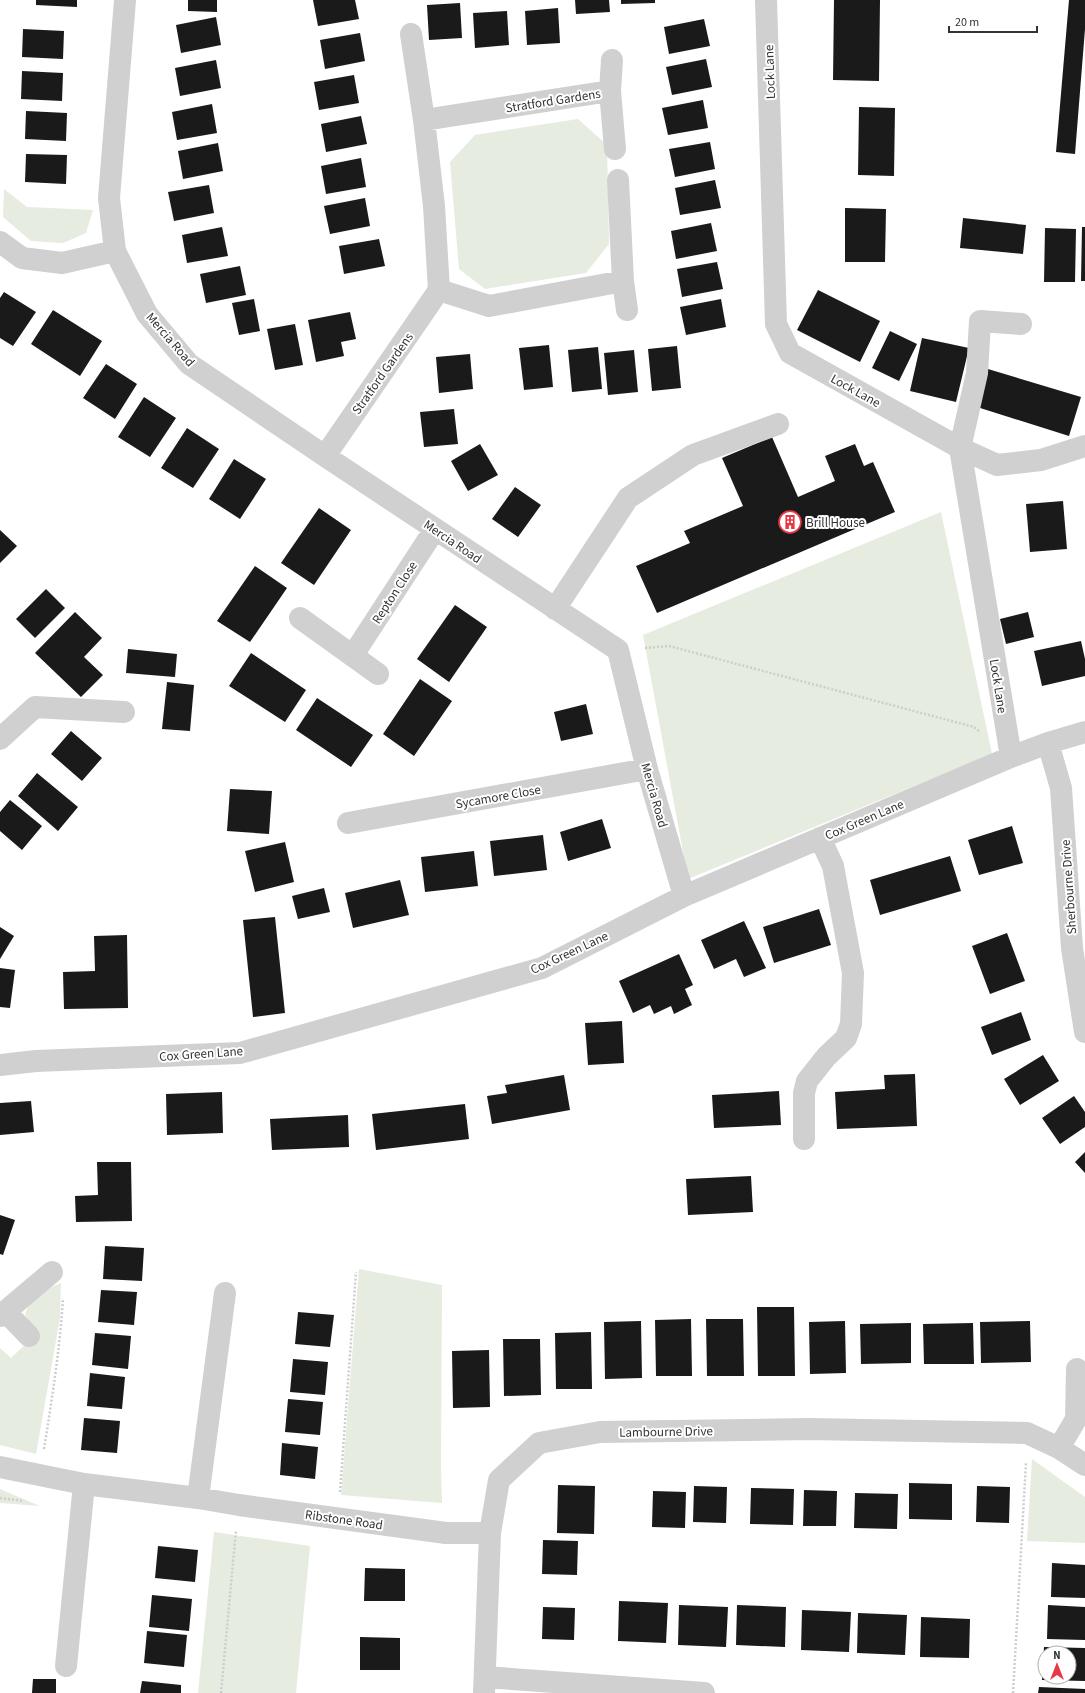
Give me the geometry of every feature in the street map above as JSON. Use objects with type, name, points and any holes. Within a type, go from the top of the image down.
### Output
[{"type":"street","name":"Mercia Road","points":[[125,0],[109,198],[115,251],[147,314],[189,364],[618,650],[647,769],[684,896]]},
{"type":"street","name":"Lock Lane","points":[[766,0],[776,324],[790,353],[960,448],[1011,757]]},
{"type":"street","points":[[411,34],[424,120],[434,206],[439,290],[489,306],[623,281]]},
{"type":"street","name":"Stratford Gardens","points":[[612,60],[610,91],[615,149]]},
{"type":"street","name":"Stratford Gardens","points":[[424,120],[610,91]]},
{"type":"street","points":[[618,180],[623,281],[627,310]]},
{"type":"street","points":[[0,242],[22,258],[62,263],[115,251]]},
{"type":"street","name":"Stratford Gardens","points":[[325,456],[439,290]]},
{"type":"street","points":[[1021,324],[980,321],[977,373],[960,448],[997,465],[1040,460],[1085,446]]},
{"type":"street","points":[[555,609],[628,498],[693,455],[778,424]]},
{"type":"street","name":"Repton Close","points":[[353,655],[435,529]]},
{"type":"street","points":[[300,618],[378,674]]},
{"type":"street","points":[[4,727],[35,707],[124,712]]},
{"type":"street","name":"Cox Green Lane","points":[[0,1065],[36,1061],[240,1052],[542,968],[684,896],[1011,757],[1048,743],[1085,732]]},
{"type":"street","name":"Sherbourne Drive","points":[[1048,743],[1061,788],[1072,948],[1085,1032]]},
{"type":"street","name":"Sycamore Close","points":[[348,823],[647,769]]},
{"type":"street","points":[[804,1139],[804,1093],[807,1082],[822,1062],[846,1038],[851,1024],[852,972],[833,866],[820,838]]},
{"type":"street","points":[[29,1336],[3,1313],[52,1272]]},
{"type":"street","points":[[198,1498],[224,1293]]},
{"type":"street","points":[[1059,1448],[1076,1419],[1077,1369]]},
{"type":"street","name":"Lambourne Drive","points":[[485,1685],[490,1533],[500,1480],[539,1443],[600,1432],[809,1429],[1027,1433],[1059,1448],[1085,1465]]},
{"type":"street","name":"Ribstone Road","points":[[0,1467],[84,1484],[198,1498],[239,1505],[446,1533],[490,1533]]},
{"type":"street","points":[[65,1665],[84,1484]]},
{"type":"street","points":[[485,1685],[704,1693]]},
{"type":"path","points":[[618,650],[669,646],[974,727],[1011,757]]},
{"type":"path","points":[[40,1475],[62,1314],[64,1283],[52,1272]]},
{"type":"path","points":[[338,1518],[356,1272]]},
{"type":"path","points":[[1013,1693],[1027,1433]]},
{"type":"path","points":[[221,1693],[239,1505]]},
{"type":"shaded area","points":[[578,119],[607,145],[609,244],[586,273],[485,289],[459,269],[450,162],[475,135]]},
{"type":"shaded area","points":[[4,189],[27,207],[93,210],[86,233],[63,243],[31,241],[3,217]]},
{"type":"shaded area","points":[[941,512],[992,754],[688,879],[643,635]]},
{"type":"shaded area","points":[[359,1269],[442,1285],[442,1503],[341,1495]]},
{"type":"shaded area","points":[[61,1283],[60,1318],[36,1454],[0,1445],[0,1348],[11,1358],[35,1335],[25,1314],[32,1296]]},
{"type":"shaded area","points":[[1032,1459],[1085,1497],[1085,1543],[1027,1541]]},
{"type":"shaded area","points":[[0,1489],[40,1506],[0,1503]]},
{"type":"shaded area","points":[[214,1532],[310,1546],[296,1693],[198,1693]]},
{"type":"building","points":[[36,0],[77,0],[77,7],[36,5]]},
{"type":"building","points":[[188,0],[217,0],[217,12],[188,11]]},
{"type":"building","points":[[313,0],[355,0],[359,19],[318,26]]},
{"type":"building","points":[[575,0],[609,0],[610,12],[576,14]]},
{"type":"building","points":[[621,0],[655,0],[655,3],[621,4]]},
{"type":"building","points":[[834,0],[880,0],[879,81],[833,80]]},
{"type":"building","points":[[1069,0],[1085,0],[1085,29],[1075,154],[1056,152]]},
{"type":"building","points":[[460,3],[462,38],[429,40],[427,5]]},
{"type":"building","points":[[558,8],[560,43],[527,45],[525,11]]},
{"type":"building","points":[[507,11],[509,45],[475,48],[473,13]]},
{"type":"building","points":[[216,17],[221,45],[181,53],[176,25]]},
{"type":"building","points":[[704,19],[710,46],[669,54],[664,27]]},
{"type":"building","points":[[23,29],[64,31],[63,59],[22,57]]},
{"type":"building","points":[[360,33],[365,61],[325,69],[320,40]]},
{"type":"building","points":[[706,59],[712,87],[672,95],[666,67]]},
{"type":"building","points":[[216,60],[221,88],[180,96],[175,68]]},
{"type":"building","points":[[22,71],[63,73],[62,101],[21,99]]},
{"type":"building","points":[[354,75],[359,103],[319,110],[314,82]]},
{"type":"building","points":[[703,100],[708,128],[668,135],[662,108]]},
{"type":"building","points":[[212,104],[217,133],[177,140],[172,112]]},
{"type":"building","points":[[859,107],[895,108],[894,176],[858,175]]},
{"type":"building","points":[[26,111],[67,113],[66,141],[25,139]]},
{"type":"building","points":[[361,116],[367,144],[326,152],[321,124]]},
{"type":"building","points":[[710,142],[715,169],[675,177],[669,149]]},
{"type":"building","points":[[218,143],[223,171],[183,179],[178,151]]},
{"type":"building","points":[[26,154],[67,155],[66,184],[25,182]]},
{"type":"building","points":[[361,158],[366,187],[326,194],[321,166]]},
{"type":"building","points":[[715,180],[721,208],[680,215],[675,188]]},
{"type":"building","points":[[209,185],[214,213],[174,221],[168,192]]},
{"type":"building","points":[[365,198],[370,226],[330,234],[324,206]]},
{"type":"building","points":[[845,208],[886,209],[885,262],[845,262]]},
{"type":"building","points":[[963,218],[1026,225],[1023,254],[960,248]]},
{"type":"building","points":[[711,223],[717,251],[676,259],[671,231]]},
{"type":"building","points":[[222,227],[228,256],[187,263],[182,235]]},
{"type":"building","points":[[1082,227],[1085,227],[1085,281],[1081,281]]},
{"type":"building","points":[[1045,228],[1076,229],[1075,282],[1044,282]]},
{"type":"building","points":[[379,239],[385,266],[344,274],[339,246]]},
{"type":"building","points":[[717,262],[723,289],[682,297],[677,269]]},
{"type":"building","points":[[240,266],[246,295],[206,303],[200,274]]},
{"type":"building","points":[[818,290],[880,321],[860,362],[797,330]]},
{"type":"building","points":[[4,292],[36,312],[13,346],[0,338],[0,298]]},
{"type":"building","points":[[254,299],[260,331],[239,335],[232,303]]},
{"type":"building","points":[[721,299],[726,327],[686,335],[680,307]]},
{"type":"building","points":[[53,310],[102,341],[80,376],[31,344]]},
{"type":"building","points":[[350,312],[356,339],[341,342],[344,356],[316,362],[308,320]]},
{"type":"building","points":[[295,324],[303,365],[275,370],[267,329]]},
{"type":"building","points":[[890,331],[917,344],[899,381],[872,368]]},
{"type":"building","points":[[922,338],[969,348],[956,402],[910,391]]},
{"type":"building","points":[[549,345],[553,387],[524,390],[519,348]]},
{"type":"building","points":[[677,346],[681,388],[652,391],[648,349]]},
{"type":"building","points":[[598,347],[602,389],[572,392],[568,350]]},
{"type":"building","points":[[634,350],[638,392],[608,395],[604,353]]},
{"type":"building","points":[[470,354],[473,389],[439,393],[436,357]]},
{"type":"building","points":[[106,364],[137,384],[115,419],[83,398]]},
{"type":"building","points":[[988,369],[1081,397],[1069,436],[977,407]]},
{"type":"building","points":[[144,397],[176,418],[150,457],[118,437]]},
{"type":"building","points":[[454,409],[458,444],[424,447],[420,412]]},
{"type":"building","points":[[187,428],[219,449],[193,488],[161,468]]},
{"type":"building","name":"Brill House","points":[[772,437],[798,497],[835,481],[825,456],[855,444],[864,466],[873,462],[895,512],[657,613],[636,566],[690,543],[684,531],[743,506],[722,458]]},
{"type":"building","points":[[480,444],[498,475],[468,491],[451,461]]},
{"type":"building","points":[[234,459],[266,479],[240,519],[209,499]]},
{"type":"building","points":[[515,487],[541,505],[518,537],[492,519]]},
{"type":"building","points":[[1063,501],[1067,549],[1030,552],[1026,504]]},
{"type":"building","points":[[319,508],[351,530],[314,585],[281,563]]},
{"type":"building","points":[[0,530],[17,546],[0,563]]},
{"type":"building","points":[[255,566],[287,588],[250,642],[217,621]]},
{"type":"building","points":[[46,589],[65,608],[35,638],[16,619]]},
{"type":"building","points":[[455,605],[487,627],[449,682],[417,659]]},
{"type":"building","points":[[75,612],[102,638],[84,657],[103,675],[81,697],[35,653]]},
{"type":"building","points":[[1028,612],[1034,637],[1006,644],[1000,619]]},
{"type":"building","points":[[1081,641],[1085,659],[1085,676],[1042,686],[1034,651]]},
{"type":"building","points":[[128,649],[177,654],[175,677],[126,673]]},
{"type":"building","points":[[251,653],[306,690],[285,722],[229,686]]},
{"type":"building","points":[[420,679],[452,701],[414,756],[383,734]]},
{"type":"building","points":[[167,682],[194,685],[190,731],[162,729]]},
{"type":"building","points":[[317,698],[373,735],[351,767],[296,730]]},
{"type":"building","points":[[586,704],[593,734],[561,741],[554,712]]},
{"type":"building","points":[[71,731],[102,758],[82,781],[51,754]]},
{"type":"building","points":[[37,773],[78,807],[58,831],[18,796]]},
{"type":"building","points":[[230,789],[272,791],[269,834],[227,831]]},
{"type":"building","points":[[10,800],[42,826],[22,850],[0,831],[0,812]]},
{"type":"building","points":[[602,819],[611,848],[568,861],[560,832]]},
{"type":"building","points":[[1012,826],[1023,863],[979,875],[968,840]]},
{"type":"building","points":[[543,835],[547,870],[494,876],[490,841]]},
{"type":"building","points":[[285,842],[294,882],[255,892],[245,851]]},
{"type":"building","points":[[474,851],[478,886],[425,892],[421,857]]},
{"type":"building","points":[[950,856],[961,891],[880,915],[870,880]]},
{"type":"building","points":[[400,880],[409,915],[353,928],[345,893]]},
{"type":"building","points":[[324,888],[330,912],[298,919],[292,896]]},
{"type":"building","points":[[819,909],[831,945],[774,963],[763,927]]},
{"type":"building","points":[[275,917],[285,1013],[253,1017],[243,920]]},
{"type":"building","points":[[744,921],[766,968],[744,977],[736,959],[714,969],[701,940]]},
{"type":"building","points":[[0,927],[14,936],[0,959]]},
{"type":"building","points":[[1007,933],[1025,981],[990,994],[972,946]]},
{"type":"building","points":[[127,935],[128,1008],[64,1009],[63,972],[95,971],[94,936]]},
{"type":"building","points":[[679,954],[693,985],[685,989],[692,1005],[674,1014],[671,1006],[654,1014],[650,1005],[633,1013],[619,981]]},
{"type":"building","points":[[0,968],[15,970],[10,1008],[0,1007]]},
{"type":"building","points":[[1021,1012],[1031,1040],[992,1055],[981,1027]]},
{"type":"building","points":[[622,1021],[624,1063],[588,1065],[585,1023]]},
{"type":"building","points":[[1043,1055],[1059,1081],[1020,1105],[1004,1079]]},
{"type":"building","points":[[915,1074],[917,1126],[837,1129],[835,1092],[885,1089],[884,1075]]},
{"type":"building","points":[[564,1075],[570,1110],[492,1124],[487,1096],[507,1093],[505,1085]]},
{"type":"building","points":[[779,1091],[781,1125],[714,1128],[712,1095]]},
{"type":"building","points":[[222,1092],[223,1133],[167,1135],[166,1094]]},
{"type":"building","points":[[1074,1096],[1085,1112],[1085,1127],[1060,1144],[1042,1118]]},
{"type":"building","points":[[31,1101],[34,1132],[0,1135],[0,1103]]},
{"type":"building","points":[[465,1104],[469,1139],[376,1150],[372,1114]]},
{"type":"building","points":[[348,1115],[349,1147],[272,1150],[270,1119]]},
{"type":"building","points":[[1085,1152],[1085,1173],[1075,1162]]},
{"type":"building","points":[[97,1162],[131,1162],[132,1221],[76,1222],[75,1196],[98,1195]]},
{"type":"building","points":[[751,1176],[753,1212],[688,1215],[686,1179]]},
{"type":"building","points":[[0,1215],[15,1220],[3,1255],[0,1254]]},
{"type":"building","points":[[105,1246],[144,1248],[142,1281],[103,1279]]},
{"type":"building","points":[[101,1290],[137,1292],[134,1325],[98,1322]]},
{"type":"building","points":[[757,1307],[794,1307],[795,1376],[758,1376]]},
{"type":"building","points":[[298,1312],[334,1315],[330,1347],[295,1344]]},
{"type":"building","points":[[691,1319],[692,1376],[656,1376],[655,1320]]},
{"type":"building","points":[[706,1319],[743,1319],[744,1376],[707,1376]]},
{"type":"building","points":[[641,1321],[642,1378],[605,1379],[604,1322]]},
{"type":"building","points":[[845,1321],[846,1373],[810,1374],[809,1322]]},
{"type":"building","points":[[1030,1321],[1031,1362],[981,1363],[980,1322]]},
{"type":"building","points":[[911,1323],[911,1363],[861,1364],[860,1324]]},
{"type":"building","points":[[973,1323],[974,1364],[924,1364],[923,1324]]},
{"type":"building","points":[[591,1332],[592,1389],[556,1389],[555,1333]]},
{"type":"building","points":[[95,1333],[131,1336],[128,1369],[92,1365]]},
{"type":"building","points":[[503,1339],[540,1339],[541,1395],[504,1396]]},
{"type":"building","points":[[489,1350],[490,1407],[453,1408],[452,1351]]},
{"type":"building","points":[[293,1359],[328,1362],[325,1395],[290,1392]]},
{"type":"building","points":[[90,1373],[125,1377],[122,1409],[87,1406]]},
{"type":"building","points":[[288,1399],[323,1402],[320,1435],[285,1432]]},
{"type":"building","points":[[84,1418],[120,1421],[117,1453],[81,1450]]},
{"type":"building","points":[[282,1443],[318,1447],[315,1479],[280,1475]]},
{"type":"building","points":[[909,1483],[952,1484],[952,1520],[909,1519]]},
{"type":"building","points":[[558,1485],[595,1486],[594,1534],[557,1533]]},
{"type":"building","points":[[694,1486],[727,1487],[726,1523],[693,1522]]},
{"type":"building","points":[[977,1486],[1010,1487],[1009,1523],[976,1522]]},
{"type":"building","points":[[751,1488],[794,1489],[793,1525],[750,1524]]},
{"type":"building","points":[[804,1490],[837,1491],[836,1526],[803,1526]]},
{"type":"building","points":[[653,1491],[686,1492],[685,1528],[652,1527]]},
{"type":"building","points":[[855,1493],[898,1494],[897,1529],[854,1528]]},
{"type":"building","points":[[543,1540],[578,1541],[577,1575],[542,1574]]},
{"type":"building","points":[[158,1546],[198,1550],[195,1582],[155,1578]]},
{"type":"building","points":[[1052,1563],[1085,1565],[1085,1598],[1051,1597]]},
{"type":"building","points":[[365,1568],[405,1569],[405,1601],[364,1601]]},
{"type":"building","points":[[152,1595],[192,1599],[189,1631],[149,1627]]},
{"type":"building","points":[[619,1601],[668,1603],[666,1643],[618,1641]]},
{"type":"building","points":[[679,1605],[728,1607],[726,1647],[678,1645]]},
{"type":"building","points":[[737,1605],[786,1607],[785,1647],[736,1645]]},
{"type":"building","points":[[1048,1605],[1085,1607],[1085,1640],[1047,1639]]},
{"type":"building","points":[[543,1607],[575,1608],[574,1640],[542,1639]]},
{"type":"building","points":[[802,1610],[851,1612],[849,1652],[801,1650]]},
{"type":"building","points":[[858,1613],[907,1615],[905,1655],[857,1653]]},
{"type":"building","points":[[921,1617],[970,1619],[969,1658],[920,1657]]},
{"type":"building","points":[[147,1631],[187,1635],[184,1667],[144,1663]]},
{"type":"building","points":[[360,1637],[400,1638],[400,1670],[360,1670]]},
{"type":"building","points":[[1077,1648],[1085,1648],[1085,1681],[1077,1681]]},
{"type":"building","points":[[33,1679],[56,1679],[56,1693],[32,1693]]},
{"type":"building","points":[[142,1681],[181,1685],[181,1693],[140,1693]]},
{"type":"building","points":[[1039,1687],[1085,1689],[1085,1693],[1038,1693]]},
{"type":"place","name":"Brill House","points":[[790,522]]}]
